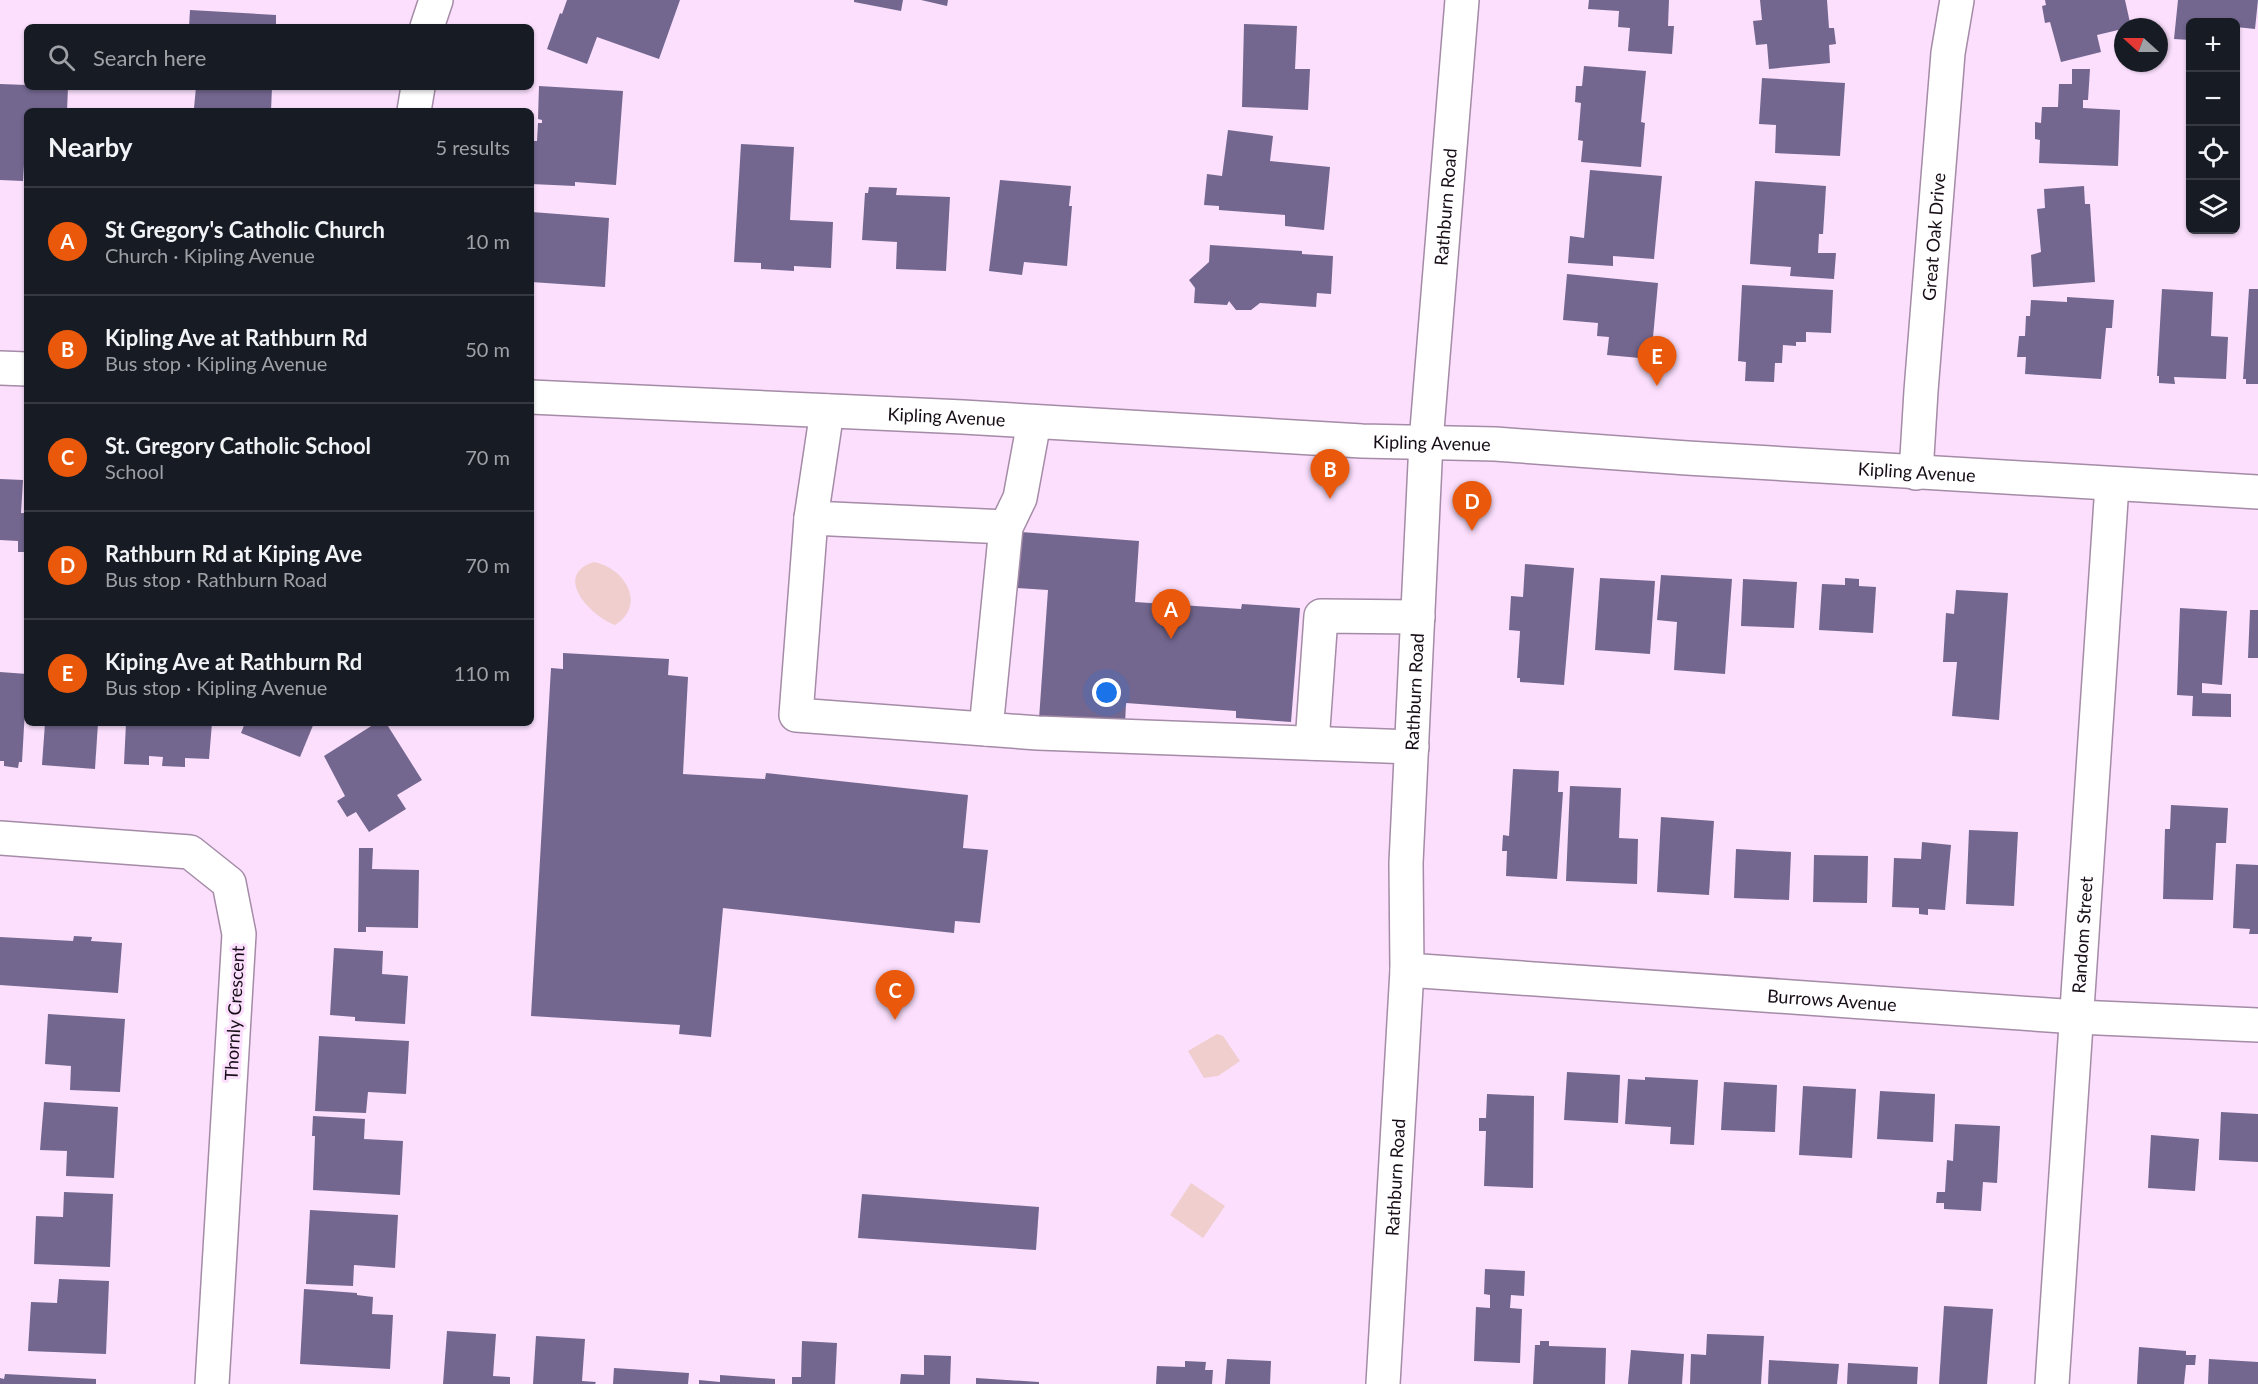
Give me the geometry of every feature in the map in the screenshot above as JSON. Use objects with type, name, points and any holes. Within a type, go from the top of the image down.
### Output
[{"type":"street","points":[[428,24],[436,0]]},
{"type":"street","name":"Rathburn Road","points":[[1383,1384],[1407,970],[1406,863],[1426,442],[1462,0]]},
{"type":"street","name":"Great Oak Drive","points":[[1916,473],[1920,391],[1947,52],[1957,0]]},
{"type":"street","points":[[414,108],[418,90]]},
{"type":"street","points":[[0,368],[24,369]]},
{"type":"street","name":"Kipling Avenue","points":[[534,397],[1362,441],[1495,444],[1916,473],[2258,492]]},
{"type":"street","points":[[827,411],[811,518],[796,715],[1038,733],[1412,747]]},
{"type":"street","points":[[986,729],[1006,527],[1020,498],[1034,422]]},
{"type":"street","name":"Random Street","points":[[2052,1384],[2112,485]]},
{"type":"street","points":[[811,518],[1006,527]]},
{"type":"street","points":[[1312,743],[1321,616],[1418,617]]},
{"type":"street","name":"Thornly Crescent","points":[[0,838],[190,852],[229,883],[239,934],[212,1384]]},
{"type":"street","name":"Burrows Avenue","points":[[1407,970],[2077,1017],[2258,1025]]},
{"type":"shaded area","points":[[594,562],[615,572],[628,588],[631,598],[630,608],[625,617],[615,625],[595,613],[579,595],[576,576],[582,568]]},
{"type":"shaded area","points":[[1217,1034],[1223,1036],[1240,1061],[1218,1076],[1204,1078],[1188,1051]]},
{"type":"shaded area","points":[[1191,1183],[1225,1206],[1203,1238],[1170,1215]]},
{"type":"building","points":[[567,0],[680,0],[659,59],[597,37],[587,64],[547,49]]},
{"type":"building","points":[[854,0],[903,0],[901,11],[854,2]]},
{"type":"building","points":[[921,0],[948,0],[947,6]]},
{"type":"building","points":[[1589,0],[1669,0],[1668,26],[1674,26],[1672,54],[1628,51],[1630,28],[1618,27],[1619,11],[1588,9]]},
{"type":"building","points":[[1760,0],[1827,0],[1829,28],[1834,28],[1836,44],[1829,45],[1830,63],[1769,69],[1767,44],[1756,45],[1753,21],[1762,20]]},
{"type":"building","points":[[2045,0],[2125,0],[2129,18],[2114,18],[2114,31],[2097,35],[2101,52],[2061,62],[2050,22],[2045,23],[2042,6],[2046,5]]},
{"type":"building","points":[[2178,0],[2258,0],[2255,29],[2240,27],[2240,18],[2186,18],[2186,40],[2174,39]]},
{"type":"building","points":[[190,10],[276,15],[276,24],[189,24]]},
{"type":"building","points":[[1244,24],[1297,26],[1295,69],[1310,69],[1308,110],[1242,107]]},
{"type":"building","points":[[1584,66],[1646,71],[1641,122],[1645,123],[1641,167],[1581,162],[1583,141],[1578,140],[1581,103],[1575,102],[1576,86],[1582,86]]},
{"type":"building","points":[[2072,69],[2090,69],[2088,100],[2083,100],[2083,108],[2120,110],[2118,166],[2039,163],[2040,140],[2035,139],[2035,122],[2041,123],[2042,107],[2058,107],[2059,84],[2072,84]]},
{"type":"building","points":[[1762,78],[1845,83],[1840,156],[1775,153],[1776,125],[1759,124]]},
{"type":"building","points":[[0,84],[24,85],[24,90],[68,90],[67,108],[24,108],[23,181],[0,180]]},
{"type":"building","points":[[539,86],[623,91],[616,185],[575,182],[575,186],[534,184],[534,141],[537,141],[538,123],[542,123],[542,120],[538,119]]},
{"type":"building","points":[[196,90],[272,90],[271,108],[194,108]]},
{"type":"building","points":[[1228,130],[1273,136],[1270,161],[1330,167],[1324,230],[1285,226],[1285,215],[1219,210],[1219,206],[1204,205],[1207,174],[1222,176]]},
{"type":"building","points":[[741,144],[794,147],[790,220],[833,222],[831,268],[794,266],[794,271],[761,269],[761,263],[734,262]]},
{"type":"building","points":[[1590,170],[1662,176],[1654,259],[1613,256],[1613,266],[1568,263],[1570,236],[1584,238]]},
{"type":"building","points":[[1000,180],[1071,186],[1069,206],[1072,206],[1067,266],[1024,262],[1022,275],[989,271]]},
{"type":"building","points":[[1755,181],[1826,186],[1823,234],[1819,234],[1818,253],[1836,253],[1834,279],[1790,276],[1791,267],[1750,264]]},
{"type":"building","points":[[2084,186],[2085,204],[2090,204],[2095,282],[2033,287],[2031,255],[2041,252],[2037,209],[2045,208],[2044,189]]},
{"type":"building","points":[[869,187],[897,188],[896,195],[950,197],[946,271],[896,269],[897,242],[862,240],[865,193],[868,193]]},
{"type":"building","points":[[534,212],[609,218],[605,287],[534,282]]},
{"type":"building","points":[[1210,245],[1302,251],[1302,254],[1333,256],[1331,294],[1317,293],[1316,307],[1260,303],[1251,310],[1236,310],[1229,301],[1227,305],[1194,303],[1195,288],[1189,280],[1209,262]]},
{"type":"building","points":[[1567,274],[1658,283],[1651,359],[1607,355],[1609,337],[1597,336],[1598,323],[1563,320]]},
{"type":"building","points":[[1742,285],[1833,290],[1831,333],[1806,332],[1806,342],[1796,342],[1796,346],[1783,345],[1782,363],[1775,363],[1774,382],[1745,381],[1746,362],[1738,361]]},
{"type":"building","points":[[2162,289],[2213,292],[2211,336],[2228,337],[2226,379],[2174,377],[2175,384],[2159,383],[2159,376],[2157,376]]},
{"type":"building","points":[[2249,289],[2258,289],[2258,384],[2246,384],[2246,379],[2243,379]]},
{"type":"building","points":[[2067,297],[2114,300],[2112,328],[2106,328],[2101,379],[2025,374],[2026,357],[2017,357],[2019,336],[2025,336],[2026,316],[2030,316],[2031,300],[2067,302]]},
{"type":"building","points":[[0,479],[23,480],[21,513],[24,513],[24,552],[18,552],[18,541],[0,540]]},
{"type":"building","points":[[1021,532],[1139,541],[1135,602],[1241,609],[1242,604],[1300,608],[1291,722],[1236,718],[1236,711],[1126,703],[1125,725],[1039,719],[1048,590],[1017,588]]},
{"type":"building","points":[[1525,564],[1574,568],[1564,685],[1520,682],[1520,678],[1517,678],[1520,631],[1509,630],[1511,596],[1523,597]]},
{"type":"building","points":[[1661,575],[1732,579],[1725,674],[1674,670],[1677,622],[1657,620]]},
{"type":"building","points":[[1600,578],[1655,581],[1650,654],[1595,650]]},
{"type":"building","points":[[1845,578],[1859,579],[1859,586],[1876,587],[1873,633],[1819,630],[1822,584],[1845,585]]},
{"type":"building","points":[[1743,579],[1797,582],[1794,628],[1741,626]]},
{"type":"building","points":[[1956,590],[2008,593],[1999,720],[1952,716],[1957,662],[1943,662],[1946,613],[1954,614]]},
{"type":"building","points":[[2180,608],[2227,611],[2222,685],[2202,683],[2202,693],[2231,694],[2231,717],[2192,716],[2193,696],[2177,695]]},
{"type":"building","points":[[2250,610],[2258,610],[2258,658],[2248,658]]},
{"type":"building","points":[[563,653],[669,659],[668,675],[688,677],[683,774],[765,779],[766,773],[968,795],[963,848],[988,850],[980,923],[955,921],[954,933],[723,908],[711,1037],[679,1034],[680,1025],[531,1016],[551,668],[563,669]]},
{"type":"building","points":[[0,672],[24,674],[22,762],[19,762],[18,768],[4,766],[4,761],[0,761]]},
{"type":"building","points":[[45,726],[98,726],[95,769],[42,765]]},
{"type":"building","points":[[126,726],[212,726],[209,759],[185,758],[185,767],[162,766],[163,757],[149,756],[149,765],[124,764]]},
{"type":"building","points":[[244,726],[313,726],[300,757],[241,733]]},
{"type":"building","points":[[371,726],[388,726],[422,780],[397,795],[406,809],[369,832],[356,812],[347,817],[337,801],[345,796],[324,756]]},
{"type":"building","points":[[1513,769],[1559,771],[1558,792],[1563,792],[1557,879],[1506,876],[1507,851],[1502,851],[1503,835],[1509,836]]},
{"type":"building","points":[[1570,786],[1621,788],[1619,838],[1638,839],[1637,884],[1566,881]]},
{"type":"building","points":[[2171,805],[2228,808],[2226,843],[2216,843],[2213,900],[2163,899],[2165,829],[2170,829]]},
{"type":"building","points":[[1661,817],[1714,821],[1709,895],[1657,892]]},
{"type":"building","points":[[1969,830],[2018,832],[2014,906],[1966,904]]},
{"type":"building","points":[[1922,842],[1951,845],[1945,910],[1928,909],[1928,915],[1919,914],[1919,908],[1892,907],[1894,858],[1921,859]]},
{"type":"building","points":[[359,848],[373,848],[372,869],[419,870],[418,928],[366,927],[366,932],[358,932]]},
{"type":"building","points":[[1736,849],[1791,852],[1789,900],[1734,898]]},
{"type":"building","points":[[1814,855],[1868,856],[1867,903],[1813,902]]},
{"type":"building","points":[[2236,864],[2258,865],[2258,934],[2249,934],[2250,929],[2233,928]]},
{"type":"building","points":[[74,936],[92,937],[91,941],[122,943],[118,993],[0,985],[0,937],[73,941]]},
{"type":"building","points":[[334,948],[383,951],[382,974],[408,976],[405,1024],[355,1021],[355,1017],[330,1015]]},
{"type":"building","points":[[48,1014],[125,1019],[120,1092],[70,1090],[71,1066],[45,1064]]},
{"type":"building","points":[[319,1036],[409,1041],[406,1094],[368,1092],[366,1113],[315,1111]]},
{"type":"building","points":[[1567,1072],[1620,1075],[1618,1123],[1564,1120]]},
{"type":"building","points":[[1645,1077],[1698,1080],[1694,1145],[1670,1144],[1671,1127],[1625,1124],[1628,1079],[1645,1080]]},
{"type":"building","points":[[1724,1082],[1777,1085],[1775,1132],[1721,1130]]},
{"type":"building","points":[[1803,1086],[1856,1089],[1852,1158],[1799,1155]]},
{"type":"building","points":[[1880,1091],[1935,1094],[1933,1142],[1877,1139]]},
{"type":"building","points":[[1487,1094],[1534,1096],[1533,1188],[1484,1186],[1486,1131],[1479,1131],[1479,1118],[1486,1118]]},
{"type":"building","points":[[44,1102],[118,1107],[114,1178],[66,1176],[67,1151],[40,1150]]},
{"type":"building","points":[[2221,1112],[2258,1114],[2258,1162],[2219,1160]]},
{"type":"building","points":[[313,1116],[365,1119],[364,1139],[403,1141],[400,1195],[313,1190],[315,1136],[312,1136]]},
{"type":"building","points":[[1955,1124],[2000,1126],[1997,1183],[1983,1182],[1981,1211],[1944,1209],[1944,1203],[1936,1203],[1937,1192],[1945,1192],[1947,1160],[1953,1161]]},
{"type":"building","points":[[2151,1135],[2199,1139],[2195,1191],[2148,1188]]},
{"type":"building","points":[[64,1192],[113,1194],[110,1267],[34,1264],[36,1216],[63,1217]]},
{"type":"building","points":[[862,1194],[1039,1207],[1036,1250],[858,1238]]},
{"type":"building","points":[[310,1210],[398,1215],[395,1268],[354,1265],[353,1286],[306,1284]]},
{"type":"building","points":[[1485,1269],[1525,1271],[1524,1296],[1511,1295],[1510,1308],[1522,1309],[1520,1363],[1474,1361],[1476,1307],[1490,1308],[1490,1295],[1484,1294]]},
{"type":"building","points":[[59,1279],[109,1281],[106,1354],[28,1351],[31,1302],[57,1303]]},
{"type":"building","points":[[304,1289],[357,1293],[357,1295],[373,1297],[372,1314],[393,1315],[390,1369],[300,1364]]},
{"type":"building","points":[[1944,1306],[1993,1309],[1987,1384],[1939,1384]]},
{"type":"building","points":[[447,1331],[496,1334],[493,1376],[510,1377],[510,1384],[443,1384]]},
{"type":"building","points":[[1707,1334],[1764,1336],[1761,1384],[1690,1384],[1691,1354],[1706,1355]]},
{"type":"building","points":[[536,1336],[585,1339],[582,1381],[596,1382],[595,1384],[533,1384]]},
{"type":"building","points":[[802,1341],[837,1343],[835,1384],[792,1384],[792,1377],[801,1377]]},
{"type":"building","points":[[1540,1341],[1549,1341],[1549,1346],[1606,1348],[1605,1384],[1533,1384],[1535,1345],[1540,1345]]},
{"type":"building","points":[[2139,1347],[2186,1351],[2186,1355],[2196,1355],[2195,1365],[2186,1365],[2184,1384],[2137,1384]]},
{"type":"building","points":[[1631,1350],[1684,1354],[1682,1384],[1628,1384]]},
{"type":"building","points":[[924,1355],[951,1356],[950,1384],[900,1384],[901,1374],[924,1375]]},
{"type":"building","points":[[1227,1359],[1271,1361],[1270,1384],[1225,1384]]},
{"type":"building","points":[[2209,1359],[2258,1362],[2258,1384],[2208,1384]]},
{"type":"building","points":[[1769,1360],[1839,1364],[1837,1384],[1768,1384]]},
{"type":"building","points":[[1185,1361],[1206,1362],[1205,1370],[1213,1370],[1212,1384],[1156,1384],[1157,1366],[1185,1367]]},
{"type":"building","points":[[1848,1363],[1918,1367],[1917,1384],[1847,1384]]},
{"type":"building","points":[[614,1368],[689,1373],[688,1384],[613,1384]]},
{"type":"building","points":[[5,1374],[96,1379],[96,1384],[0,1384],[0,1378],[4,1379]]},
{"type":"building","points":[[720,1375],[775,1379],[775,1384],[699,1384],[699,1380],[720,1382]]},
{"type":"building","points":[[976,1378],[1039,1382],[1039,1384],[976,1384]]},
{"type":"place","name":"Kiping Ave at Rathburn Rd","points":[[1657,386]]},
{"type":"place","name":"Kipling Ave at Rathburn Rd","points":[[1330,499]]},
{"type":"place","name":"Rathburn Rd at Kiping Ave","points":[[1472,531]]},
{"type":"place","name":"St Gregory's Catholic Church","points":[[1171,639]]},
{"type":"place","name":"St. Gregory Catholic School","points":[[895,1020]]}]
